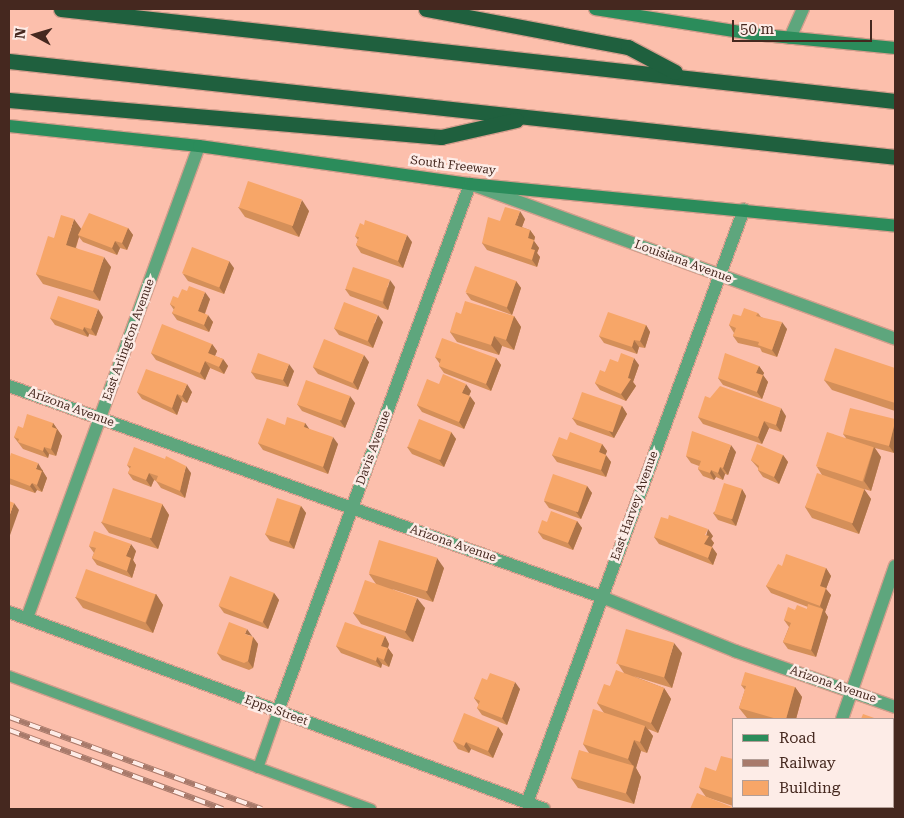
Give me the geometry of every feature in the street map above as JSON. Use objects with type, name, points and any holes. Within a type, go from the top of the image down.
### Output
[{"type":"highway","points":[[61,9],[895,101]]},
{"type":"highway","points":[[426,9],[628,47],[683,77]]},
{"type":"highway","points":[[9,61],[895,157]]},
{"type":"highway","points":[[9,100],[441,137],[527,117]]},
{"type":"main road","points":[[594,9],[790,38],[895,48]]},
{"type":"main road","name":"South Freeway","points":[[9,126],[199,146],[470,184],[744,209],[895,226]]},
{"type":"street","points":[[790,38],[803,9]]},
{"type":"street","name":"East Arlington Avenue","points":[[27,618],[199,146]]},
{"type":"street","name":"Louisiana Avenue","points":[[470,184],[895,339]]},
{"type":"street","name":"Davis Avenue","points":[[278,711],[470,184]]},
{"type":"street","name":"East Harvey Avenue","points":[[527,803],[744,209]]},
{"type":"street","name":"Arizona Avenue","points":[[9,386],[602,597],[735,651],[895,707]]},
{"type":"street","points":[[842,718],[895,566]]},
{"type":"street","name":"Epps Street","points":[[9,612],[544,809]]},
{"type":"lane","points":[[9,676],[371,809]]},
{"type":"lane","points":[[258,768],[278,711]]},
{"type":"building","points":[[248,181],[302,200],[293,226],[239,207]]},
{"type":"building","points":[[505,207],[520,211],[515,225],[530,230],[528,238],[534,240],[531,249],[535,250],[532,260],[482,243],[488,217],[500,221]]},
{"type":"building","points":[[89,213],[128,228],[122,243],[115,241],[112,248],[78,235]]},
{"type":"building","points":[[61,215],[74,219],[66,245],[104,257],[93,291],[36,274],[48,236],[54,238]]},
{"type":"building","points":[[365,220],[407,235],[398,261],[356,245],[359,237],[355,236],[360,223],[364,225]]},
{"type":"building","points":[[192,247],[229,261],[219,287],[182,273]]},
{"type":"building","points":[[475,266],[516,281],[507,307],[465,292]]},
{"type":"building","points":[[353,267],[390,280],[382,301],[346,289]]},
{"type":"building","points":[[189,286],[205,292],[198,311],[208,315],[204,325],[172,313],[175,307],[170,304],[173,296],[178,298],[182,289],[187,291]]},
{"type":"building","points":[[58,296],[98,309],[91,329],[84,327],[83,330],[50,318]]},
{"type":"building","points":[[465,301],[514,316],[506,340],[494,336],[491,345],[450,332],[456,312],[461,314]]},
{"type":"building","points":[[344,302],[378,315],[368,341],[334,328]]},
{"type":"building","points":[[744,308],[758,313],[756,316],[782,322],[772,350],[758,345],[759,342],[733,336],[736,328],[729,325],[733,314],[741,316]]},
{"type":"building","points":[[608,312],[646,325],[640,341],[634,340],[632,347],[599,336]]},
{"type":"building","points":[[162,324],[212,344],[208,353],[223,359],[219,367],[205,361],[200,373],[151,353]]},
{"type":"building","points":[[442,338],[496,358],[486,384],[439,366],[441,359],[435,357]]},
{"type":"building","points":[[324,339],[364,355],[353,383],[313,367]]},
{"type":"building","points":[[835,348],[895,368],[895,403],[824,380]]},
{"type":"building","points":[[258,353],[289,364],[283,380],[251,372]]},
{"type":"building","points":[[621,353],[634,358],[628,378],[631,379],[621,394],[595,383],[600,370],[605,372],[610,359],[618,362]]},
{"type":"building","points":[[725,353],[759,366],[756,373],[763,375],[757,392],[718,378]]},
{"type":"building","points":[[146,369],[187,384],[182,396],[177,394],[172,408],[137,392]]},
{"type":"building","points":[[443,374],[466,384],[462,393],[470,396],[459,422],[417,405],[427,379],[439,384]]},
{"type":"building","points":[[306,380],[350,396],[341,421],[297,404]]},
{"type":"building","points":[[720,386],[781,408],[776,425],[764,421],[758,437],[698,417],[705,396],[710,398]]},
{"type":"building","points":[[582,392],[622,406],[613,432],[573,418]]},
{"type":"building","points":[[850,408],[895,419],[889,446],[843,434]]},
{"type":"building","points":[[27,414],[53,423],[52,427],[57,429],[51,449],[44,447],[43,451],[18,442],[19,439],[14,437],[18,426],[23,428]]},
{"type":"building","points":[[287,417],[305,423],[304,427],[333,437],[323,467],[258,443],[267,418],[285,425]]},
{"type":"building","points":[[419,419],[451,432],[440,460],[408,447]]},
{"type":"building","points":[[692,431],[731,445],[723,468],[720,467],[718,473],[711,470],[710,473],[698,469],[701,461],[686,456]]},
{"type":"building","points":[[570,432],[602,444],[599,452],[606,455],[601,470],[552,455],[559,437],[567,440]]},
{"type":"building","points":[[827,432],[874,447],[862,481],[816,466]]},
{"type":"building","points":[[757,444],[783,455],[774,477],[758,470],[759,466],[751,460]]},
{"type":"building","points":[[134,447],[165,459],[166,456],[186,466],[180,491],[156,481],[158,476],[149,473],[146,480],[128,473],[131,466],[127,465]]},
{"type":"building","points":[[11,453],[38,463],[36,469],[42,471],[37,485],[32,483],[30,486],[9,478]]},
{"type":"building","points":[[817,473],[864,489],[853,523],[805,507]]},
{"type":"building","points":[[553,474],[587,486],[578,512],[544,500]]},
{"type":"building","points":[[724,483],[742,489],[732,519],[714,513]]},
{"type":"building","points":[[113,488],[162,504],[151,538],[102,522]]},
{"type":"building","points":[[277,498],[301,506],[289,542],[265,534]]},
{"type":"building","points":[[9,501],[14,503],[9,517]]},
{"type":"building","points":[[551,511],[577,521],[568,543],[538,532],[542,520],[547,522]]},
{"type":"building","points":[[669,515],[708,529],[705,535],[709,536],[704,544],[712,547],[708,558],[654,537],[661,517],[668,519]]},
{"type":"building","points":[[94,531],[131,544],[126,556],[131,558],[127,571],[92,558],[96,548],[89,546]]},
{"type":"building","points":[[379,540],[437,558],[427,591],[369,573]]},
{"type":"building","points":[[786,554],[826,568],[820,586],[826,588],[820,606],[766,586],[778,564],[782,566]]},
{"type":"building","points":[[86,569],[156,594],[145,623],[76,597]]},
{"type":"building","points":[[230,576],[274,593],[262,623],[219,606]]},
{"type":"building","points":[[365,580],[417,598],[406,631],[354,613]]},
{"type":"building","points":[[808,604],[823,609],[811,650],[783,642],[791,623],[784,620],[788,607],[795,610],[797,605],[807,609]]},
{"type":"building","points":[[229,622],[247,629],[245,634],[253,637],[248,661],[244,663],[217,653]]},
{"type":"building","points":[[345,622],[385,636],[381,646],[388,648],[384,660],[377,657],[376,661],[336,646]]},
{"type":"building","points":[[626,629],[674,643],[664,677],[616,664]]},
{"type":"building","points":[[616,670],[664,688],[651,723],[597,703],[604,684],[610,686]]},
{"type":"building","points":[[745,672],[795,687],[786,718],[774,718],[739,708],[746,686],[741,685]]},
{"type":"building","points":[[490,673],[515,682],[502,718],[477,708],[480,701],[474,698],[482,678],[487,680]]},
{"type":"building","points":[[593,709],[645,726],[640,742],[634,740],[628,759],[583,744]]},
{"type":"building","points":[[464,713],[498,727],[488,751],[466,742],[464,746],[453,741]]},
{"type":"building","points":[[863,714],[874,718],[861,718]]},
{"type":"building","points":[[579,750],[634,766],[626,794],[571,778]]},
{"type":"building","points":[[721,756],[732,759],[732,798],[699,787],[705,767],[716,771]]},
{"type":"building","points":[[697,793],[737,809],[690,809]]},
{"type":"building","points":[[864,808],[868,809],[849,809]]},
{"type":"railway","points":[[9,717],[262,809]]},
{"type":"railway","points":[[9,730],[223,809]]}]
